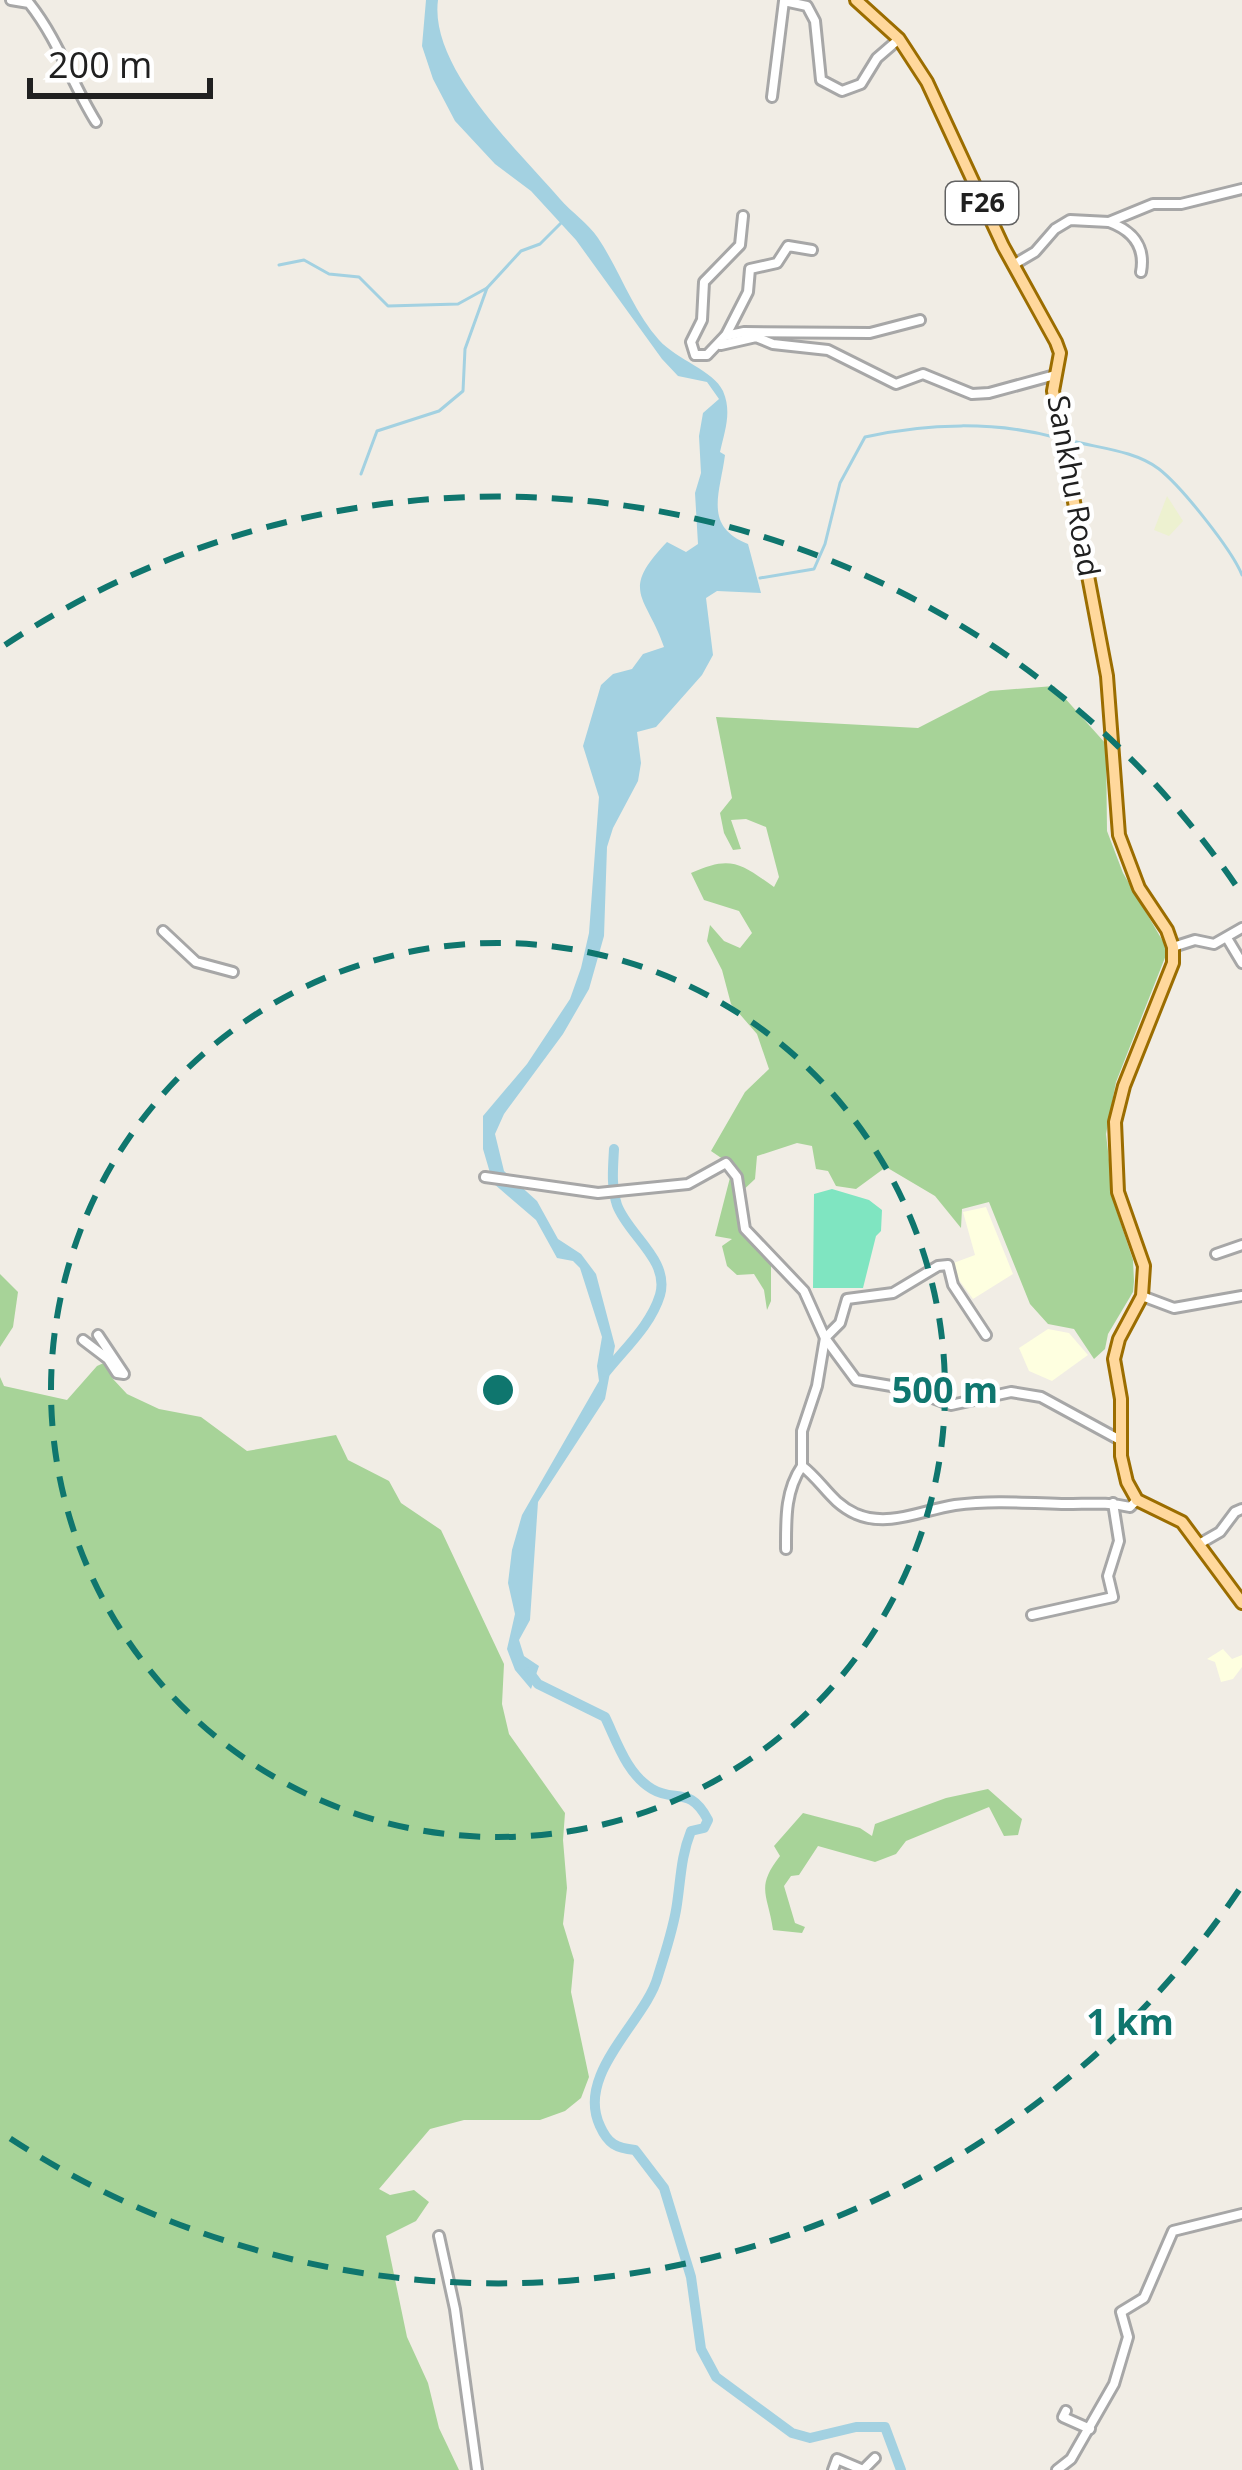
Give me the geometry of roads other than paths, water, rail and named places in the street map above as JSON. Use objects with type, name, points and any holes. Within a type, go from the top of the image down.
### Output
[{"type":"main road","name":"Sankhu Road","points":[[856,0],[898,39],[927,82],[1013,265],[1059,348],[1054,375],[1060,425],[1109,688],[1116,815],[1125,857],[1173,946]]},
{"type":"main road","points":[[1173,946],[1173,963],[1124,1086],[1115,1123],[1118,1192],[1144,1266],[1142,1296],[1114,1359],[1121,1400],[1120,1439],[1124,1470],[1137,1500],[1178,1518],[1242,1603]]},
{"type":"street","points":[[10,0],[28,3],[37,14],[70,70],[70,82],[96,122]]},
{"type":"street","points":[[772,97],[784,1],[807,6],[815,21],[821,80],[842,91],[861,84],[877,58],[898,39]]},
{"type":"street","points":[[1109,221],[1153,204],[1181,204],[1242,189]]},
{"type":"street","points":[[743,215],[740,245],[704,283],[702,320],[691,342],[698,357],[722,341],[757,330],[870,333],[920,320]]},
{"type":"street","points":[[1013,265],[1035,252],[1064,222],[1076,219],[1109,221],[1128,230],[1143,256],[1141,272]]},
{"type":"street","points":[[722,341],[748,292],[750,269],[777,263],[788,247],[812,250]]},
{"type":"street","points":[[722,341],[756,337],[773,344],[828,350],[888,382],[905,382],[923,374],[972,394],[1054,375]]},
{"type":"street","points":[[1173,946],[1195,940],[1214,944],[1242,928]]},
{"type":"street","points":[[163,931],[196,962],[232,971]]},
{"type":"street","points":[[1227,938],[1242,963]]},
{"type":"street","points":[[485,1177],[608,1192],[688,1184],[721,1164],[729,1165],[740,1187],[746,1229],[804,1291],[825,1338],[861,1382],[909,1389],[951,1405],[1011,1392],[1041,1397],[1120,1439]]},
{"type":"street","points":[[1216,1254],[1242,1244]]},
{"type":"street","points":[[786,1549],[791,1485],[802,1466],[802,1431],[818,1386],[825,1338],[840,1324],[847,1299],[893,1293],[938,1266],[948,1265],[953,1285],[986,1335]]},
{"type":"street","points":[[1142,1296],[1174,1308],[1242,1296]]},
{"type":"street","points":[[83,1340],[124,1374],[98,1335]]},
{"type":"street","points":[[802,1466],[818,1478],[826,1496],[859,1516],[903,1519],[950,1506],[1017,1499],[1130,1507],[1137,1500]]},
{"type":"street","points":[[1032,1615],[1113,1597],[1108,1576],[1119,1541],[1112,1503]]},
{"type":"street","points":[[1198,1544],[1220,1532],[1234,1512],[1242,1509]]},
{"type":"street","points":[[1057,2470],[1071,2458],[1114,2384],[1128,2337],[1121,2312],[1144,2298],[1173,2231],[1242,2214]]},
{"type":"street","points":[[440,2236],[477,2470]]},
{"type":"street","points":[[1066,2411],[1063,2417],[1087,2433]]},
{"type":"street","points":[[833,2470],[837,2459],[863,2470],[875,2458]]},
{"type":"water","points":[[426,0],[438,0],[439,26],[448,53],[480,107],[594,233],[659,340],[723,391],[727,414],[720,452],[725,455],[718,496],[720,518],[734,537],[748,544],[761,593],[717,591],[706,598],[713,655],[702,675],[656,727],[637,732],[638,781],[607,847],[604,936],[589,989],[495,1134],[504,1171],[537,1201],[558,1239],[581,1254],[596,1274],[615,1346],[605,1399],[538,1502],[530,1620],[519,1640],[524,1656],[539,1666],[531,1689],[515,1670],[507,1649],[515,1614],[508,1583],[512,1550],[522,1515],[599,1381],[602,1337],[580,1268],[573,1261],[557,1258],[536,1220],[493,1183],[483,1149],[483,1116],[527,1064],[570,999],[581,968],[589,933],[599,797],[583,746],[601,685],[613,674],[632,669],[643,654],[664,647],[644,604],[640,583],[667,542],[686,552],[698,544],[699,436],[703,413],[719,399],[707,382],[678,376],[576,240],[455,121],[422,46]]},
{"type":"waterway","points":[[279,265],[304,260],[329,274],[359,277],[388,306],[458,304],[487,288],[521,251],[540,244],[561,223]]},
{"type":"waterway","points":[[361,474],[377,431],[439,411],[463,391],[465,349],[487,288]]},
{"type":"waterway","points":[[760,578],[814,569],[840,483],[865,437],[961,426],[1058,438]]},
{"type":"waterway","points":[[1068,440],[1127,454],[1159,469],[1205,519],[1242,575]]},
{"type":"waterway","points":[[606,1372],[650,1316],[661,1282],[654,1259],[617,1205],[614,1149]]},
{"type":"waterway","points":[[529,1672],[538,1684],[605,1717],[643,1783],[695,1802],[708,1820],[704,1828],[691,1831],[674,1922],[658,1976],[604,2067],[595,2106],[606,2137],[635,2150],[664,2188],[691,2277],[701,2349],[716,2377],[792,2433],[810,2438],[856,2427],[885,2427],[901,2470]]}]
